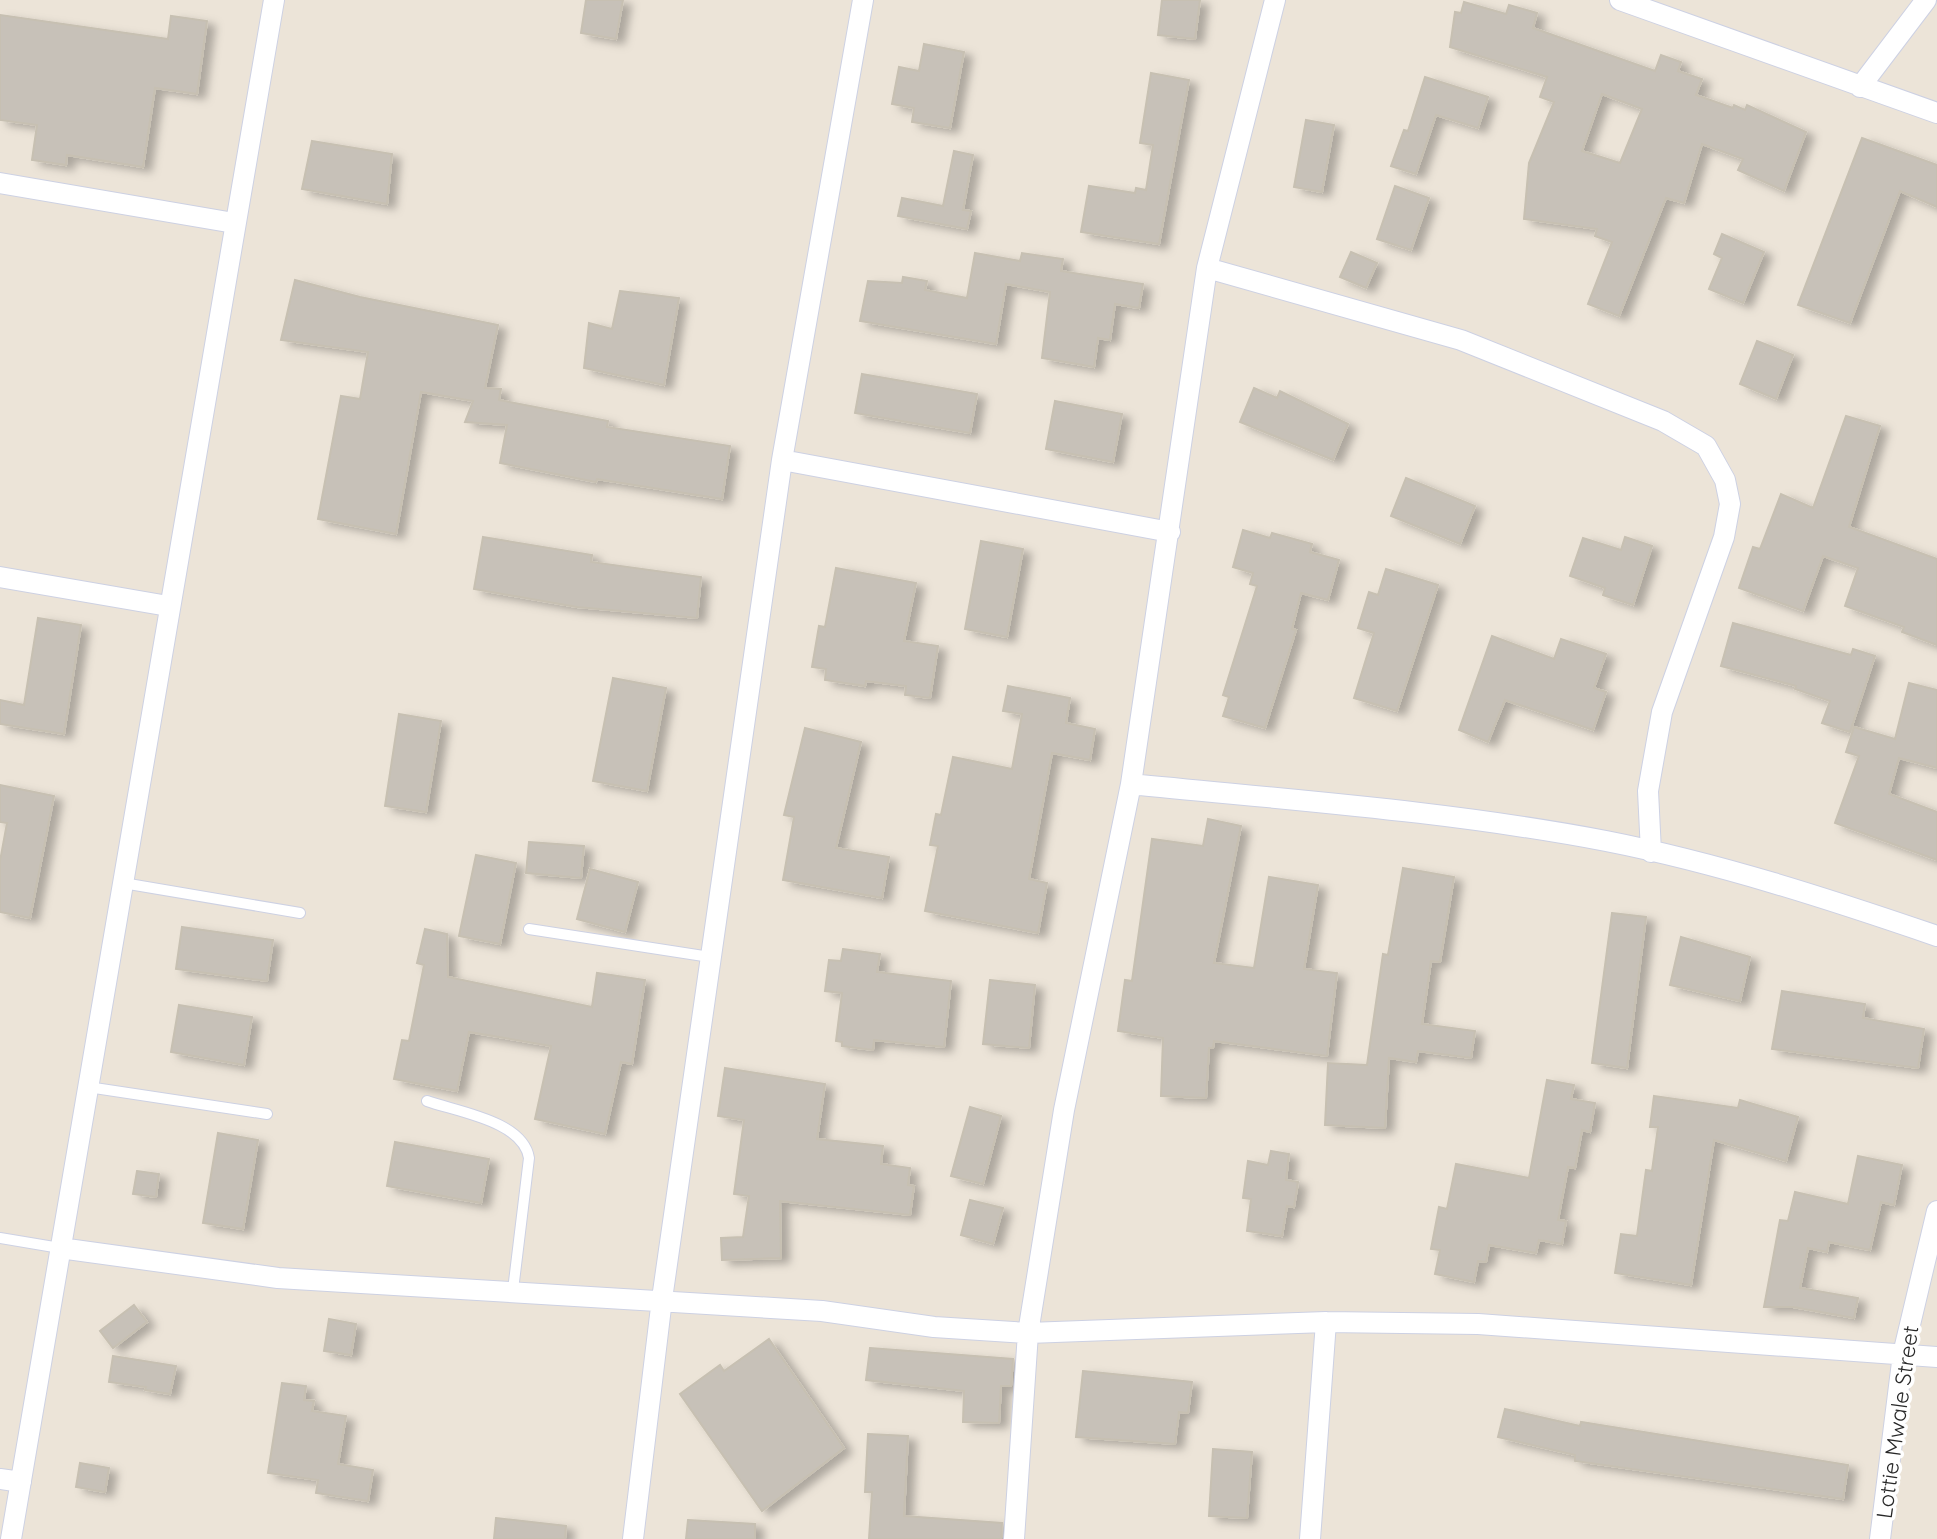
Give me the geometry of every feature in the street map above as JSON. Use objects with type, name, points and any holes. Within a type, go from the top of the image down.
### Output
[{"type":"street","points":[[11,1539],[10,1480],[60,1248],[272,0]]},
{"type":"street","points":[[633,1539],[662,1299],[782,460],[863,0]]},
{"type":"street","points":[[1014,1539],[1028,1333],[1064,1110],[1131,784],[1170,532],[1183,410],[1207,268],[1227,176],[1275,0]]},
{"type":"street","points":[[1620,0],[1937,113]]},
{"type":"street","points":[[1860,87],[1926,0]]},
{"type":"street","points":[[0,183],[234,223]]},
{"type":"street","points":[[1207,268],[1461,340],[1663,421],[1706,446],[1725,480],[1730,504],[1724,537],[1662,712],[1648,791],[1651,852]]},
{"type":"street","points":[[782,460],[1170,532]]},
{"type":"street","points":[[0,577],[168,606]]},
{"type":"street","points":[[1131,784],[1476,820],[1651,852],[1851,907],[1937,936]]},
{"type":"street","name":"Lottie Mwale Street","points":[[1880,1539],[1903,1354],[1937,1211]]},
{"type":"street","points":[[60,1248],[278,1278],[662,1299],[822,1311],[934,1327],[1028,1333],[1326,1322],[1478,1324],[1937,1357]]},
{"type":"street","points":[[1310,1539],[1326,1322]]},
{"type":"lane","points":[[121,883],[300,913]]},
{"type":"lane","points":[[529,929],[710,957]]},
{"type":"lane","points":[[88,1087],[267,1114]]},
{"type":"lane","points":[[427,1101],[513,1131],[527,1146],[529,1158],[513,1290]]},
{"type":"lane","points":[[0,1238],[60,1248]]},
{"type":"building","points":[[586,0],[623,0],[616,39],[581,33]]},
{"type":"building","points":[[1162,0],[1200,0],[1195,39],[1158,35]]},
{"type":"building","points":[[1464,2],[1506,14],[1509,5],[1537,13],[1533,28],[1655,71],[1661,55],[1681,62],[1678,71],[1702,79],[1696,95],[1733,108],[1734,105],[1745,110],[1747,105],[1806,132],[1784,191],[1738,170],[1743,159],[1702,144],[1684,203],[1666,198],[1619,316],[1588,304],[1612,242],[1595,236],[1597,229],[1524,219],[1529,163],[1554,102],[1540,97],[1547,77],[1450,47],[1455,12],[1461,13]],"holes":[[[1602,94],[1642,109],[1620,163],[1582,151]]]},
{"type":"building","points":[[0,15],[168,39],[171,16],[207,21],[197,94],[155,88],[143,167],[67,155],[66,165],[32,160],[37,125],[0,120]]},
{"type":"building","points":[[924,44],[964,52],[950,128],[912,122],[914,108],[892,104],[899,67],[919,71]]},
{"type":"building","points":[[1151,73],[1189,80],[1159,244],[1081,232],[1089,186],[1135,193],[1136,188],[1146,190],[1153,145],[1140,143]]},
{"type":"building","points":[[1425,77],[1488,97],[1478,128],[1436,115],[1416,174],[1391,166],[1404,130],[1408,131]]},
{"type":"building","points":[[1306,120],[1334,125],[1322,192],[1294,187]]},
{"type":"building","points":[[1862,138],[1937,165],[1937,207],[1900,191],[1850,323],[1798,305]]},
{"type":"building","points":[[312,141],[392,154],[387,204],[302,189]]},
{"type":"building","points":[[954,151],[973,155],[963,210],[971,211],[967,229],[898,216],[902,198],[943,206]]},
{"type":"building","points":[[1395,186],[1429,198],[1411,250],[1377,239]]},
{"type":"building","points":[[1722,234],[1764,252],[1743,303],[1709,289],[1722,258],[1714,254]]},
{"type":"building","points":[[1351,252],[1377,263],[1366,288],[1340,277]]},
{"type":"building","points":[[975,253],[1020,261],[1022,253],[1063,259],[1061,271],[1143,284],[1139,308],[1115,304],[1110,340],[1098,338],[1094,367],[1042,358],[1050,292],[1006,284],[996,344],[860,321],[868,281],[902,283],[903,277],[927,281],[925,290],[967,298]]},
{"type":"building","points":[[295,280],[360,297],[498,325],[485,388],[501,389],[499,400],[608,421],[607,427],[730,446],[722,499],[597,479],[596,482],[500,463],[507,425],[465,422],[473,401],[421,392],[396,534],[318,519],[341,396],[360,399],[368,352],[281,340]]},
{"type":"building","points":[[620,291],[679,298],[664,385],[584,368],[589,323],[612,329]]},
{"type":"building","points":[[1757,341],[1793,355],[1776,399],[1740,384]]},
{"type":"building","points":[[862,374],[977,394],[970,433],[855,413]]},
{"type":"building","points":[[1254,388],[1277,398],[1280,391],[1348,424],[1333,460],[1240,422]]},
{"type":"building","points":[[1055,401],[1122,414],[1113,462],[1046,449]]},
{"type":"building","points":[[1846,416],[1880,426],[1849,527],[1937,559],[1937,645],[1902,632],[1904,627],[1845,606],[1858,568],[1823,556],[1803,611],[1739,588],[1753,547],[1760,549],[1781,494],[1813,508]]},
{"type":"building","points":[[1406,478],[1475,506],[1460,544],[1391,516]]},
{"type":"building","points":[[1243,530],[1270,538],[1272,533],[1312,544],[1310,552],[1339,560],[1328,600],[1301,593],[1292,629],[1296,630],[1265,728],[1223,716],[1229,697],[1223,695],[1257,586],[1250,584],[1253,573],[1233,567]]},
{"type":"building","points":[[483,537],[592,555],[591,562],[701,577],[697,618],[577,607],[474,589]]},
{"type":"building","points":[[1625,537],[1652,546],[1633,605],[1603,595],[1605,588],[1570,576],[1583,538],[1621,550]]},
{"type":"building","points":[[981,541],[1023,549],[1007,637],[965,629]]},
{"type":"building","points":[[836,568],[916,583],[904,641],[938,646],[930,698],[905,695],[906,686],[866,681],[865,686],[825,680],[826,669],[812,667],[819,626],[825,627]]},
{"type":"building","points":[[1386,569],[1438,585],[1397,711],[1354,698],[1374,633],[1358,628],[1369,592],[1378,595]]},
{"type":"building","points":[[38,618],[81,625],[64,734],[0,724],[0,700],[24,705]]},
{"type":"building","points":[[1733,623],[1851,655],[1853,649],[1875,656],[1850,732],[1822,723],[1830,701],[1795,689],[1796,686],[1721,666]]},
{"type":"building","points":[[1492,636],[1554,659],[1561,639],[1606,654],[1594,688],[1606,692],[1593,730],[1505,700],[1488,742],[1459,730]]},
{"type":"building","points":[[613,678],[666,688],[647,791],[593,781]]},
{"type":"building","points":[[1909,683],[1937,690],[1937,768],[1899,758],[1889,794],[1937,812],[1937,860],[1835,823],[1859,756],[1846,752],[1854,727],[1895,739]]},
{"type":"building","points":[[1008,686],[1070,698],[1066,723],[1095,729],[1090,760],[1052,753],[1029,879],[1047,883],[1038,933],[925,911],[938,846],[930,845],[936,814],[941,815],[953,757],[1012,769],[1022,714],[1003,711]]},
{"type":"building","points":[[399,714],[441,721],[426,812],[385,806]]},
{"type":"building","points":[[805,728],[861,742],[836,848],[889,857],[882,898],[783,880],[794,817],[784,815]]},
{"type":"building","points":[[0,785],[54,796],[30,918],[0,912],[0,861],[7,823],[0,822]]},
{"type":"building","points":[[1208,819],[1241,826],[1214,963],[1254,968],[1269,877],[1318,885],[1304,969],[1337,973],[1327,1056],[1214,1041],[1213,1048],[1209,1048],[1206,1098],[1161,1096],[1163,1038],[1118,1031],[1125,980],[1132,981],[1152,839],[1203,846]]},
{"type":"building","points":[[529,842],[584,846],[581,878],[526,873]]},
{"type":"building","points":[[476,855],[516,863],[500,944],[459,936]]},
{"type":"building","points":[[1403,868],[1454,877],[1440,962],[1431,961],[1422,1024],[1475,1031],[1471,1058],[1418,1051],[1416,1062],[1389,1058],[1385,1128],[1325,1125],[1328,1063],[1367,1065],[1383,954],[1388,955]]},
{"type":"building","points":[[590,869],[638,882],[625,932],[577,919]]},
{"type":"building","points":[[1612,913],[1646,917],[1627,1068],[1592,1063]]},
{"type":"building","points":[[182,927],[273,940],[267,981],[176,969]]},
{"type":"building","points":[[425,929],[447,934],[448,977],[592,1007],[597,973],[645,980],[632,1064],[621,1062],[605,1134],[535,1119],[551,1046],[469,1032],[457,1091],[394,1079],[402,1040],[409,1041],[424,965],[417,963]]},
{"type":"building","points":[[1681,937],[1750,957],[1740,1001],[1670,985]]},
{"type":"building","points":[[843,949],[880,954],[877,972],[951,981],[944,1047],[874,1040],[873,1050],[842,1046],[842,1042],[836,1041],[842,993],[825,991],[829,960],[841,961]]},
{"type":"building","points":[[990,980],[1035,985],[1029,1048],[983,1044]]},
{"type":"building","points":[[1782,991],[1865,1004],[1863,1018],[1924,1029],[1918,1068],[1772,1049]]},
{"type":"building","points":[[179,1005],[252,1017],[244,1065],[171,1052]]},
{"type":"building","points":[[725,1068],[825,1084],[817,1139],[883,1146],[881,1164],[910,1168],[908,1185],[914,1186],[910,1215],[780,1201],[781,1258],[722,1260],[721,1238],[743,1237],[749,1196],[734,1194],[744,1120],[718,1116]]},
{"type":"building","points":[[1547,1080],[1574,1085],[1571,1099],[1595,1103],[1590,1132],[1582,1130],[1575,1168],[1568,1167],[1558,1220],[1566,1221],[1562,1244],[1539,1240],[1536,1253],[1489,1245],[1486,1262],[1478,1261],[1474,1282],[1435,1274],[1440,1250],[1431,1249],[1439,1207],[1447,1209],[1456,1164],[1529,1178]]},
{"type":"building","points":[[1654,1096],[1738,1108],[1740,1100],[1798,1117],[1786,1161],[1714,1140],[1691,1285],[1615,1273],[1621,1234],[1637,1236],[1646,1170],[1652,1171],[1658,1127],[1650,1127]]},
{"type":"building","points":[[970,1107],[1001,1116],[983,1184],[951,1176]]},
{"type":"building","points":[[218,1133],[258,1140],[243,1229],[203,1223]]},
{"type":"building","points":[[395,1142],[489,1159],[481,1203],[387,1186]]},
{"type":"building","points":[[1271,1151],[1289,1154],[1286,1180],[1298,1182],[1294,1207],[1287,1206],[1282,1236],[1247,1231],[1251,1199],[1243,1198],[1248,1161],[1268,1165]]},
{"type":"building","points":[[1858,1156],[1902,1165],[1894,1205],[1881,1202],[1870,1250],[1829,1242],[1827,1252],[1808,1248],[1800,1288],[1858,1298],[1854,1318],[1793,1307],[1764,1307],[1780,1220],[1788,1221],[1795,1192],[1848,1204]]},
{"type":"building","points":[[137,1171],[159,1174],[156,1197],[133,1194]]},
{"type":"building","points":[[970,1200],[1003,1208],[993,1244],[961,1235]]},
{"type":"building","points":[[134,1305],[147,1322],[113,1348],[100,1331]]},
{"type":"building","points":[[329,1319],[356,1324],[351,1355],[324,1351]]},
{"type":"building","points":[[769,1339],[844,1448],[762,1511],[680,1394],[720,1365],[724,1371]]},
{"type":"building","points":[[870,1348],[1013,1359],[1011,1386],[1001,1386],[999,1423],[963,1422],[964,1391],[866,1380]]},
{"type":"building","points":[[113,1356],[176,1366],[170,1394],[109,1382]]},
{"type":"building","points":[[1083,1371],[1192,1382],[1188,1413],[1179,1412],[1175,1444],[1076,1437]]},
{"type":"building","points":[[282,1383],[306,1386],[304,1400],[314,1401],[312,1411],[346,1416],[338,1464],[373,1470],[368,1501],[316,1493],[318,1480],[268,1473]]},
{"type":"building","points":[[1505,1409],[1580,1426],[1581,1422],[1848,1465],[1843,1499],[1575,1461],[1575,1455],[1498,1437]]},
{"type":"building","points":[[868,1434],[908,1436],[904,1516],[1002,1523],[1001,1539],[869,1539],[872,1492],[865,1492]]},
{"type":"building","points":[[1213,1449],[1252,1452],[1247,1518],[1209,1516]]},
{"type":"building","points":[[80,1463],[109,1468],[105,1492],[76,1487]]},
{"type":"building","points":[[496,1518],[566,1526],[565,1539],[494,1539]]},
{"type":"building","points":[[688,1520],[755,1524],[755,1539],[686,1539]]}]
